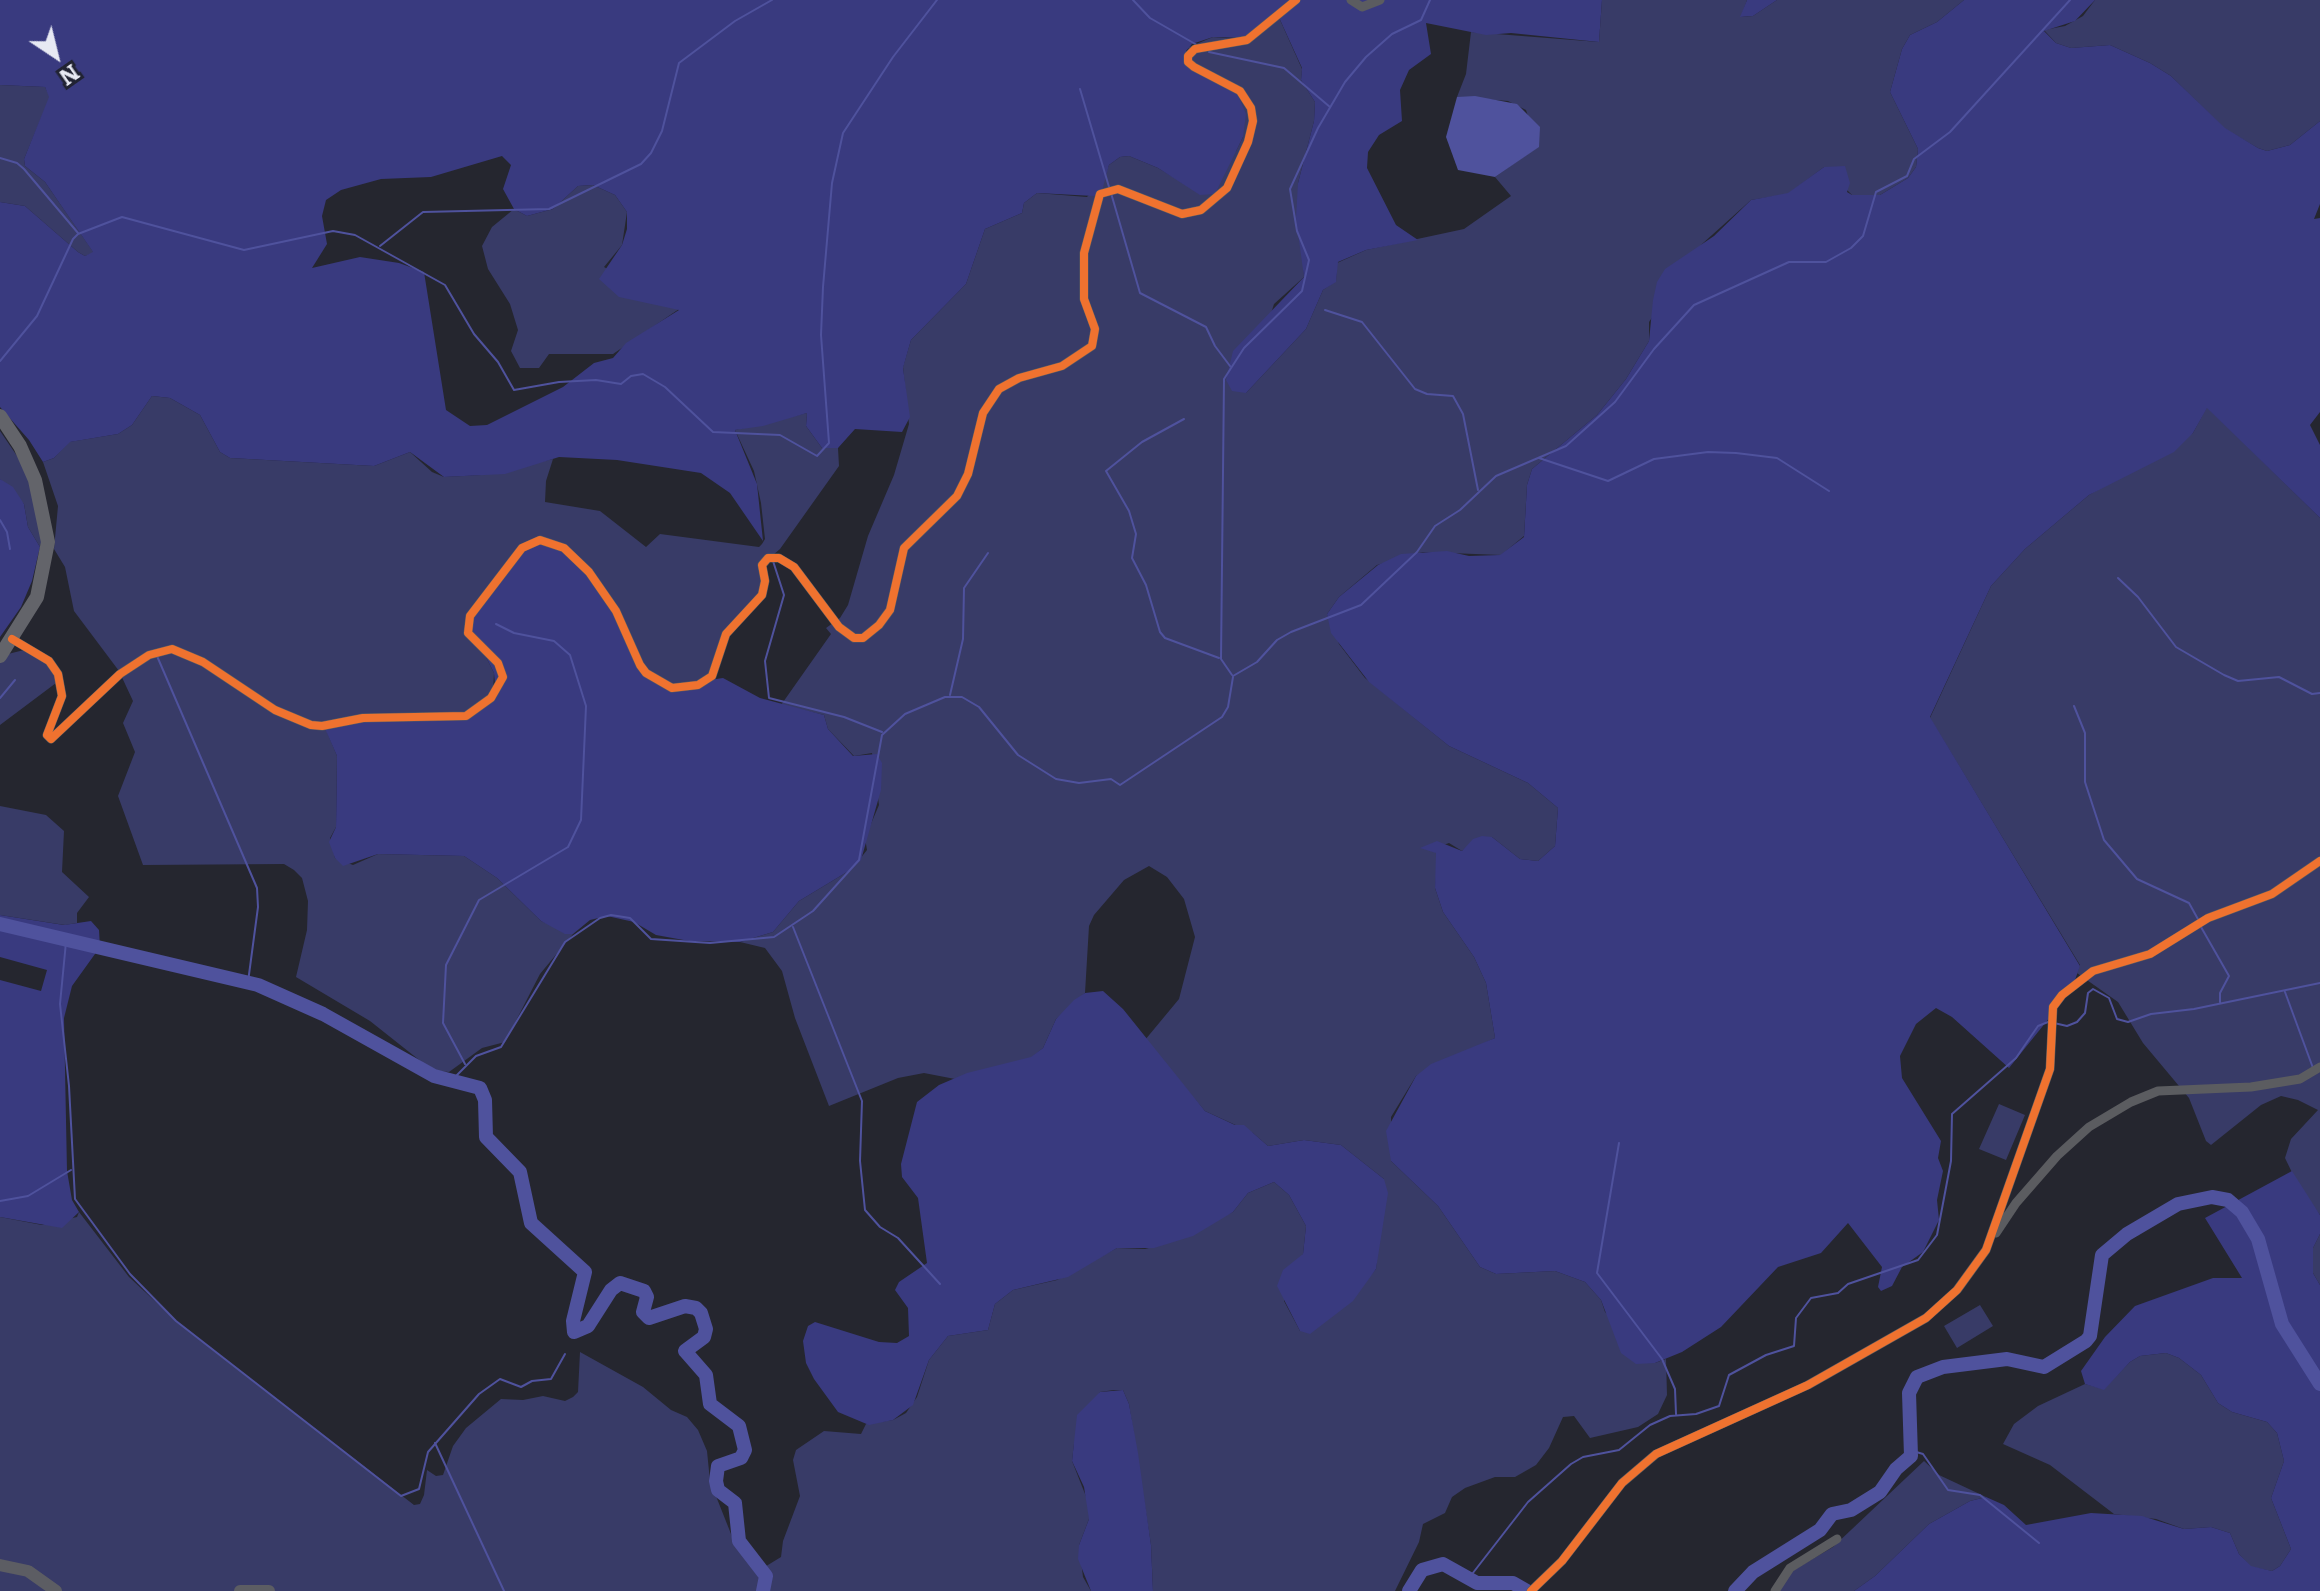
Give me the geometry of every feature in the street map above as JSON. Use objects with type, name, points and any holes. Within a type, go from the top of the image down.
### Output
[{"type":"highway","points":[[0,416],[20,446],[35,480],[48,542],[37,597],[0,656]]},
{"type":"main road","points":[[0,1565],[28,1571],[56,1591]]},
{"type":"main road","points":[[240,1591],[269,1591]]},
{"type":"street","points":[[12,639],[49,661],[58,674],[62,696],[47,735],[51,739],[120,674],[149,655],[172,649],[183,651],[203,662],[275,710],[311,725],[322,726],[363,718],[466,716],[491,698],[503,677],[498,663],[468,633],[470,616],[522,548],[540,540],[564,548],[589,572],[616,611],[640,665],[646,673],[672,688],[698,685],[712,676],[726,634],[762,595],[765,581],[762,565],[768,558],[779,558],[794,567],[839,627],[854,638],[863,638],[879,625],[890,610],[904,548],[957,496],[968,474],[983,413],[999,389],[1019,378],[1062,366],[1092,346],[1095,329],[1084,299],[1083,266],[1100,194],[1118,189],[1182,214],[1201,210],[1227,188],[1248,142],[1253,121],[1251,108],[1240,91],[1190,65],[1188,56],[1195,49],[1247,40],[1296,0]]},
{"type":"street","points":[[1351,0],[1362,7],[1380,0]]},
{"type":"street","points":[[1986,1250],[2050,1069],[2058,999],[2093,971],[2150,954],[2208,918],[2279,890],[2320,861]]},
{"type":"street","points":[[1532,1590],[1562,1561],[1622,1483],[1656,1454],[1808,1385],[1926,1318],[1957,1290],[2016,1203],[2057,1156],[2089,1127],[2131,1102],[2158,1091],[2232,1088],[2300,1079],[2320,1067]]},
{"type":"street","points":[[1775,1591],[1790,1568],[1837,1539]]},
{"type":"shaded area","points":[[0,0],[1602,0],[1599,42],[1511,33],[1486,35],[1426,23],[1431,54],[1409,70],[1400,90],[1402,121],[1379,135],[1368,152],[1367,168],[1396,225],[1418,240],[1366,250],[1338,262],[1336,282],[1323,290],[1306,329],[1246,393],[1232,391],[1226,380],[1233,351],[1304,277],[1296,218],[1298,183],[1314,121],[1315,102],[1301,80],[1302,68],[1276,11],[1244,38],[1213,37],[1192,44],[1186,51],[1192,62],[1234,86],[1246,114],[1243,137],[1215,194],[1200,195],[1158,168],[1129,156],[1120,157],[1109,165],[1102,191],[1094,196],[1037,193],[1024,203],[1022,213],[985,229],[966,284],[911,340],[903,368],[910,417],[902,432],[855,429],[838,448],[822,448],[806,426],[807,413],[763,426],[735,430],[757,484],[763,541],[730,493],[701,473],[617,460],[559,457],[505,474],[444,477],[410,452],[374,466],[230,458],[220,452],[200,415],[170,398],[152,396],[132,425],[118,434],[70,442],[54,458],[43,462],[29,440],[0,407],[0,202],[25,206],[78,252],[85,256],[93,252],[45,182],[25,166],[24,159],[49,97],[45,87],[0,85]],"holes":[[[502,156],[511,165],[503,189],[514,209],[527,216],[553,209],[578,186],[593,185],[615,195],[627,212],[627,229],[622,245],[599,279],[619,297],[679,310],[626,343],[613,358],[594,363],[563,387],[487,425],[470,426],[446,410],[424,272],[399,263],[360,257],[312,268],[327,244],[322,216],[326,200],[341,190],[381,179],[431,177]]]},
{"type":"shaded area","points":[[1602,0],[1747,0],[1741,17],[1753,16],[1777,0],[1964,0],[1937,22],[1910,35],[1902,49],[1890,92],[1918,149],[1916,167],[1908,178],[1880,195],[1852,195],[1824,167],[1788,194],[1751,200],[1702,244],[1649,322],[1649,341],[1626,379],[1597,415],[1532,469],[1527,485],[1524,536],[1501,555],[1423,552],[1377,565],[1339,597],[1327,614],[1339,644],[1365,678],[1449,746],[1528,783],[1558,808],[1555,846],[1538,861],[1520,859],[1492,837],[1472,843],[1462,851],[1449,843],[1430,850],[1435,850],[1438,858],[1435,888],[1443,912],[1474,957],[1486,983],[1495,1038],[1416,1076],[1391,1117],[1391,1161],[1438,1206],[1480,1267],[1496,1274],[1555,1271],[1585,1282],[1601,1300],[1605,1312],[1655,1363],[1666,1359],[1667,1395],[1658,1414],[1638,1427],[1590,1438],[1574,1416],[1563,1417],[1549,1448],[1536,1465],[1515,1477],[1495,1477],[1465,1488],[1452,1497],[1445,1513],[1423,1524],[1419,1542],[1395,1591],[1153,1591],[1151,1545],[1129,1404],[1123,1390],[1114,1390],[1100,1392],[1074,1444],[1072,1461],[1089,1504],[1089,1519],[1079,1545],[1083,1577],[1091,1591],[0,1591],[0,1217],[42,1225],[77,1217],[79,1212],[129,1277],[174,1319],[414,1505],[420,1504],[424,1495],[427,1470],[436,1476],[443,1475],[453,1446],[466,1428],[501,1399],[523,1400],[543,1396],[565,1401],[573,1397],[578,1392],[580,1352],[643,1387],[671,1410],[687,1417],[698,1430],[707,1451],[710,1481],[733,1539],[750,1562],[763,1568],[781,1557],[783,1541],[800,1496],[793,1460],[796,1450],[824,1431],[861,1434],[866,1424],[893,1420],[906,1413],[917,1397],[929,1360],[948,1336],[988,1330],[995,1304],[1013,1290],[1057,1280],[1117,1248],[1145,1249],[1164,1244],[1233,1212],[1248,1193],[1274,1182],[1289,1195],[1306,1226],[1303,1254],[1284,1301],[1300,1331],[1364,1283],[1376,1269],[1384,1179],[1341,1145],[1304,1140],[1268,1146],[1253,1133],[1205,1111],[1145,1040],[1179,999],[1195,937],[1184,899],[1167,877],[1149,866],[1124,880],[1094,915],[1089,926],[1085,993],[1056,1019],[1043,1048],[1031,1058],[955,1079],[924,1073],[898,1078],[829,1106],[795,1018],[782,971],[765,948],[740,942],[773,932],[799,901],[852,869],[867,850],[865,838],[879,805],[872,753],[854,756],[828,729],[824,715],[781,705],[831,634],[826,628],[840,618],[848,605],[868,536],[894,475],[909,424],[903,367],[911,340],[966,284],[985,229],[1022,213],[1024,203],[1037,193],[1087,197],[1104,178],[1109,165],[1120,157],[1129,156],[1183,183],[1236,151],[1243,137],[1187,54],[1189,47],[1213,37],[1238,39],[1276,11],[1302,69],[1301,80],[1315,102],[1314,121],[1298,183],[1304,277],[1274,304],[1246,393],[1306,329],[1323,290],[1336,281],[1337,263],[1366,250],[1464,229],[1511,196],[1495,177],[1538,147],[1526,110],[1508,101],[1457,97],[1466,74],[1471,32],[1599,42]]},
{"type":"shaded area","points":[[1747,0],[1777,0],[1753,16],[1740,17]]},
{"type":"shaded area","points":[[1964,0],[2095,0],[2075,21],[2044,31],[2056,43],[2071,48],[2110,45],[2150,63],[2171,76],[2225,128],[2258,148],[2267,151],[2290,145],[2320,121],[2320,204],[2314,219],[2320,218],[2320,412],[2310,425],[2320,445],[2320,518],[2207,408],[2193,433],[2174,452],[2089,495],[2025,549],[1991,586],[1930,717],[2080,966],[2071,991],[2009,1068],[1952,1017],[1936,1008],[1916,1024],[1900,1056],[1902,1078],[1941,1141],[1938,1158],[1943,1171],[1937,1200],[1939,1220],[1923,1252],[1902,1267],[1892,1286],[1881,1291],[1878,1287],[1882,1267],[1848,1223],[1821,1253],[1778,1267],[1721,1327],[1682,1352],[1655,1363],[1636,1364],[1621,1353],[1601,1300],[1585,1282],[1555,1271],[1496,1274],[1480,1267],[1438,1206],[1391,1161],[1386,1131],[1416,1076],[1431,1064],[1495,1038],[1486,983],[1474,957],[1443,912],[1435,888],[1436,853],[1420,848],[1437,841],[1462,851],[1473,839],[1492,837],[1520,859],[1538,861],[1555,846],[1558,808],[1528,783],[1449,746],[1369,682],[1331,633],[1327,614],[1339,597],[1378,565],[1401,554],[1447,551],[1469,556],[1500,555],[1524,537],[1527,485],[1532,469],[1597,415],[1626,379],[1649,341],[1657,282],[1665,269],[1714,236],[1751,200],[1788,193],[1824,167],[1845,166],[1850,183],[1847,192],[1852,195],[1880,195],[1908,178],[1916,167],[1918,149],[1890,92],[1902,49],[1910,35],[1937,22]]},
{"type":"shaded area","points":[[2095,0],[2320,0],[2320,121],[2290,145],[2267,151],[2225,129],[2171,76],[2150,63],[2110,45],[2071,48],[2056,43],[2044,30],[2065,26],[2083,16]]},
{"type":"shaded area","points":[[0,85],[45,87],[50,97],[24,159],[25,166],[45,182],[94,253],[85,256],[78,252],[25,206],[0,202]]},
{"type":"shaded area","points":[[1475,96],[1517,104],[1540,127],[1539,147],[1495,177],[1458,170],[1446,137],[1457,97]]},
{"type":"shaded area","points":[[593,185],[615,195],[627,212],[622,245],[604,267],[679,309],[613,354],[549,354],[539,368],[520,368],[511,351],[518,330],[510,304],[488,269],[482,246],[492,227],[514,209],[527,216],[553,209],[578,186]]},
{"type":"shaded area","points":[[152,396],[170,398],[200,415],[220,452],[230,458],[374,466],[410,452],[432,472],[444,477],[481,475],[553,459],[546,481],[545,502],[600,511],[646,547],[660,534],[759,547],[762,544],[765,539],[754,471],[735,430],[807,413],[806,426],[822,448],[838,448],[839,466],[780,549],[766,561],[762,591],[731,624],[714,678],[669,686],[484,653],[494,673],[493,692],[471,715],[327,732],[337,756],[336,827],[330,838],[335,858],[353,865],[378,854],[464,856],[497,878],[541,921],[573,934],[540,974],[505,1042],[482,1048],[449,1072],[438,1071],[423,1063],[370,1021],[296,977],[307,930],[308,901],[302,878],[294,870],[284,864],[143,865],[118,796],[135,752],[123,723],[133,701],[119,671],[74,611],[65,567],[54,549],[58,506],[43,462],[54,458],[69,442],[118,434],[132,425]]},
{"type":"shaded area","points":[[2207,407],[2320,518],[2320,1215],[2299,1187],[2285,1158],[2291,1139],[2318,1110],[2281,1096],[2261,1105],[2211,1145],[2206,1141],[2189,1098],[2143,1043],[2118,1002],[2077,973],[2080,965],[1930,718],[1991,586],[2025,549],[2089,495],[2193,433]]},
{"type":"shaded area","points":[[0,431],[28,472],[42,540],[40,547],[28,527],[24,504],[0,479]]},
{"type":"shaded area","points":[[0,479],[13,487],[24,504],[28,527],[40,547],[32,581],[21,607],[0,637]]},
{"type":"shaded area","points":[[547,542],[575,560],[619,615],[645,672],[669,686],[723,678],[760,698],[824,715],[828,729],[853,756],[877,754],[882,763],[881,790],[861,860],[852,869],[799,901],[773,932],[740,942],[689,941],[656,935],[634,922],[607,916],[590,920],[573,934],[565,934],[541,921],[497,878],[464,856],[378,854],[343,866],[335,858],[329,842],[336,827],[337,756],[323,724],[453,716],[486,705],[495,684],[494,673],[484,653],[473,645],[470,621],[520,551]]},
{"type":"shaded area","points":[[24,650],[38,652],[60,680],[0,725],[0,661],[4,655]]},
{"type":"shaded area","points":[[0,806],[46,815],[64,831],[62,872],[89,897],[77,913],[77,923],[65,925],[0,915]]},
{"type":"shaded area","points":[[0,915],[64,925],[91,921],[99,930],[100,947],[72,986],[64,1018],[67,1171],[72,1200],[79,1212],[62,1228],[0,1217],[0,980],[41,991],[47,970],[0,957]]},
{"type":"shaded area","points":[[1103,991],[1123,1009],[1205,1111],[1235,1125],[1244,1125],[1268,1146],[1304,1140],[1341,1145],[1384,1179],[1388,1193],[1376,1269],[1353,1301],[1310,1334],[1300,1331],[1277,1286],[1283,1270],[1303,1254],[1306,1226],[1289,1195],[1274,1182],[1248,1193],[1233,1212],[1193,1236],[1154,1248],[1117,1248],[1068,1277],[1013,1290],[995,1304],[988,1330],[948,1336],[929,1360],[913,1405],[893,1420],[869,1425],[838,1412],[806,1363],[803,1341],[808,1326],[815,1322],[879,1342],[897,1343],[909,1336],[908,1308],[895,1290],[899,1282],[927,1263],[918,1198],[902,1177],[901,1164],[917,1102],[939,1085],[967,1073],[1031,1057],[1043,1048],[1056,1019],[1074,1000],[1085,993]]},
{"type":"shaded area","points":[[1999,1104],[2025,1115],[2006,1160],[1979,1149]]},
{"type":"shaded area","points":[[2292,1171],[2320,1215],[2320,1234],[2313,1248],[2313,1273],[2320,1285],[2320,1591],[1854,1591],[1875,1576],[1929,1524],[1970,1501],[1986,1497],[2004,1505],[2026,1525],[2091,1513],[2142,1516],[2184,1529],[2211,1527],[2230,1533],[2239,1554],[2251,1566],[2272,1571],[2280,1566],[2291,1549],[2271,1498],[2284,1461],[2277,1433],[2267,1422],[2232,1412],[2218,1403],[2201,1375],[2179,1358],[2166,1353],[2140,1356],[2130,1362],[2104,1390],[2085,1384],[2081,1371],[2105,1337],[2135,1306],[2213,1278],[2242,1278],[2205,1218]]},
{"type":"shaded area","points":[[2320,1234],[2320,1285],[2313,1273],[2313,1248]]},
{"type":"shaded area","points":[[1980,1305],[1993,1326],[1957,1348],[1944,1326]]},
{"type":"shaded area","points":[[2166,1353],[2179,1358],[2201,1375],[2218,1403],[2232,1412],[2267,1422],[2277,1433],[2284,1461],[2271,1498],[2291,1549],[2280,1566],[2272,1571],[2251,1567],[2239,1554],[2230,1533],[2211,1527],[2184,1529],[2156,1519],[2114,1514],[2050,1465],[2003,1444],[2014,1424],[2038,1406],[2085,1384],[2104,1389],[2140,1356]]},
{"type":"shaded area","points":[[1123,1390],[1129,1404],[1138,1453],[1151,1545],[1153,1591],[1091,1591],[1078,1559],[1079,1545],[1089,1519],[1084,1487],[1072,1461],[1077,1415],[1100,1392]]},
{"type":"shaded area","points":[[1924,1461],[1939,1475],[1986,1497],[1970,1501],[1929,1524],[1875,1576],[1854,1591],[1771,1591],[1780,1578],[1833,1547]]},
{"type":"waterway","points":[[380,246],[423,212],[549,209],[641,164],[651,153],[662,131],[679,63],[735,21],[772,0]]},
{"type":"waterway","points":[[0,361],[37,316],[78,234],[122,217],[244,250],[333,231],[355,235],[445,285],[474,334],[498,362],[514,390],[559,382],[596,380],[621,384],[631,376],[643,374],[665,387],[713,432],[780,435],[817,456],[829,443],[821,335],[823,287],[832,183],[843,133],[893,57],[937,0]]},
{"type":"waterway","points":[[1133,0],[1150,18],[1197,45]]},
{"type":"waterway","points":[[1232,675],[1221,659],[1224,379],[1244,348],[1302,291],[1309,260],[1297,231],[1290,189],[1318,128],[1345,82],[1366,57],[1392,34],[1421,20],[1430,0]]},
{"type":"waterway","points":[[1233,676],[1257,662],[1277,640],[1291,632],[1361,605],[1417,552],[1435,526],[1460,510],[1496,476],[1566,446],[1615,402],[1654,349],[1694,305],[1789,262],[1826,262],[1851,248],[1863,236],[1876,192],[1907,176],[1914,159],[1950,132],[2070,0]]},
{"type":"waterway","points":[[1209,52],[1284,68],[1330,107]]},
{"type":"waterway","points":[[1080,89],[1109,187]]},
{"type":"waterway","points":[[0,158],[17,163],[24,169],[78,233]]},
{"type":"waterway","points":[[1111,193],[1140,293],[1206,327],[1230,366]]},
{"type":"waterway","points":[[1325,310],[1362,322],[1415,389],[1427,394],[1453,396],[1463,414],[1478,490]]},
{"type":"waterway","points":[[1184,419],[1142,442],[1106,471],[1129,511],[1136,534],[1132,558],[1146,585],[1160,632],[1165,638],[1219,658]]},
{"type":"waterway","points":[[1539,458],[1608,481],[1654,459],[1708,452],[1736,453],[1777,458],[1829,491]]},
{"type":"waterway","points":[[0,520],[7,532],[10,549]]},
{"type":"waterway","points":[[950,695],[963,639],[964,588],[988,553]]},
{"type":"waterway","points":[[773,561],[784,595],[765,661],[769,698],[844,717],[882,732]]},
{"type":"waterway","points":[[2118,578],[2138,597],[2176,647],[2224,675],[2238,681],[2279,677],[2312,694],[2320,693]]},
{"type":"waterway","points":[[465,1064],[443,1023],[446,965],[479,900],[568,847],[581,820],[586,706],[570,655],[554,641],[514,633],[496,624]]},
{"type":"waterway","points":[[157,656],[257,888],[258,907],[248,982]]},
{"type":"waterway","points":[[450,1082],[476,1056],[501,1047],[565,942],[600,918],[611,915],[630,918],[651,939],[710,943],[774,937],[813,911],[859,860],[882,735],[905,714],[945,697],[962,697],[979,707],[1018,755],[1056,779],[1079,783],[1111,779],[1120,785],[1222,717],[1228,707],[1233,677]]},
{"type":"waterway","points":[[0,698],[15,680]]},
{"type":"waterway","points":[[2074,706],[2085,733],[2085,782],[2104,840],[2137,879],[2189,903],[2199,921]]},
{"type":"waterway","points":[[0,924],[258,985],[323,1014],[434,1076],[480,1088],[485,1100],[486,1137],[520,1172],[531,1223],[585,1272],[573,1321],[574,1332],[588,1326],[611,1290],[620,1283],[644,1291],[647,1297],[643,1312],[649,1318],[685,1306],[696,1308],[701,1313],[706,1329],[704,1337],[685,1351],[706,1375],[710,1404],[739,1426],[745,1450],[741,1458],[718,1466],[716,1481],[718,1490],[735,1503],[739,1541],[766,1576],[763,1591]]},
{"type":"waterway","points":[[793,927],[862,1101],[860,1161],[865,1210],[880,1227],[898,1238],[940,1284]]},
{"type":"waterway","points":[[2201,927],[2229,976],[2220,993],[2220,1002]]},
{"type":"waterway","points":[[66,942],[60,1004],[69,1086],[75,1199],[130,1274],[176,1321],[401,1496],[419,1489],[428,1452],[479,1394],[500,1379],[521,1387],[532,1381],[551,1379],[565,1354]]},
{"type":"waterway","points":[[2054,1023],[2067,1026],[2077,1022],[2085,1013],[2088,993],[2093,989],[2109,998],[2117,1019],[2128,1022],[2151,1014],[2194,1009],[2320,983]]},
{"type":"waterway","points":[[2285,992],[2313,1068]]},
{"type":"waterway","points":[[1469,1578],[1528,1502],[1571,1464],[1583,1457],[1619,1450],[1650,1425],[1670,1416],[1696,1414],[1719,1406],[1729,1375],[1766,1355],[1794,1346],[1796,1318],[1811,1298],[1838,1293],[1848,1284],[1918,1260],[1937,1235],[1951,1161],[1952,1114],[2016,1058],[2038,1026],[2048,1022]]},
{"type":"waterway","points":[[1619,1143],[1597,1273],[1662,1359],[1675,1389],[1676,1414]]},
{"type":"waterway","points":[[0,1201],[28,1196],[71,1170]]},
{"type":"waterway","points":[[1735,1591],[1753,1572],[1820,1530],[1832,1514],[1851,1510],[1880,1492],[1896,1469],[1911,1456],[1909,1393],[1917,1377],[1943,1367],[2007,1359],[2044,1367],[2086,1341],[2090,1336],[2102,1255],[2127,1234],[2178,1204],[2212,1197],[2228,1200],[2242,1212],[2258,1239],[2282,1324],[2320,1384]]},
{"type":"waterway","points":[[435,1443],[504,1591]]},
{"type":"waterway","points":[[1913,1451],[1923,1454],[1948,1490],[1980,1495],[2039,1543]]},
{"type":"waterway","points":[[1409,1591],[1422,1570],[1443,1564],[1477,1583],[1513,1583],[1527,1591]]},
{"type":"cycle path","points":[[12,639],[49,661],[58,674],[62,696],[47,735],[51,739],[120,674],[149,655],[172,649],[203,662],[275,710],[311,725],[322,726],[363,718],[466,716],[491,698],[503,677],[498,663],[468,633],[470,616],[522,548],[540,540],[564,548],[589,572],[616,611],[640,665],[646,673],[672,688],[698,685],[712,676],[726,634],[762,595],[765,581],[762,565],[768,558],[779,558],[794,567],[839,627],[854,638],[863,638],[879,625],[890,610],[904,548],[957,496],[968,474],[983,413],[999,389],[1019,378],[1062,366],[1092,346],[1095,329],[1084,299],[1084,253],[1100,194],[1118,189],[1182,214],[1201,210],[1227,188],[1248,142],[1253,121],[1251,108],[1240,91],[1194,67],[1188,62],[1188,56],[1195,49],[1247,40],[1296,0]]},
{"type":"cycle path","points":[[1531,1591],[1562,1561],[1622,1483],[1656,1454],[1808,1385],[1926,1318],[1957,1290],[1986,1250],[2050,1069],[2053,1007],[2062,995],[2093,971],[2150,954],[2208,918],[2272,894],[2320,861]]}]
